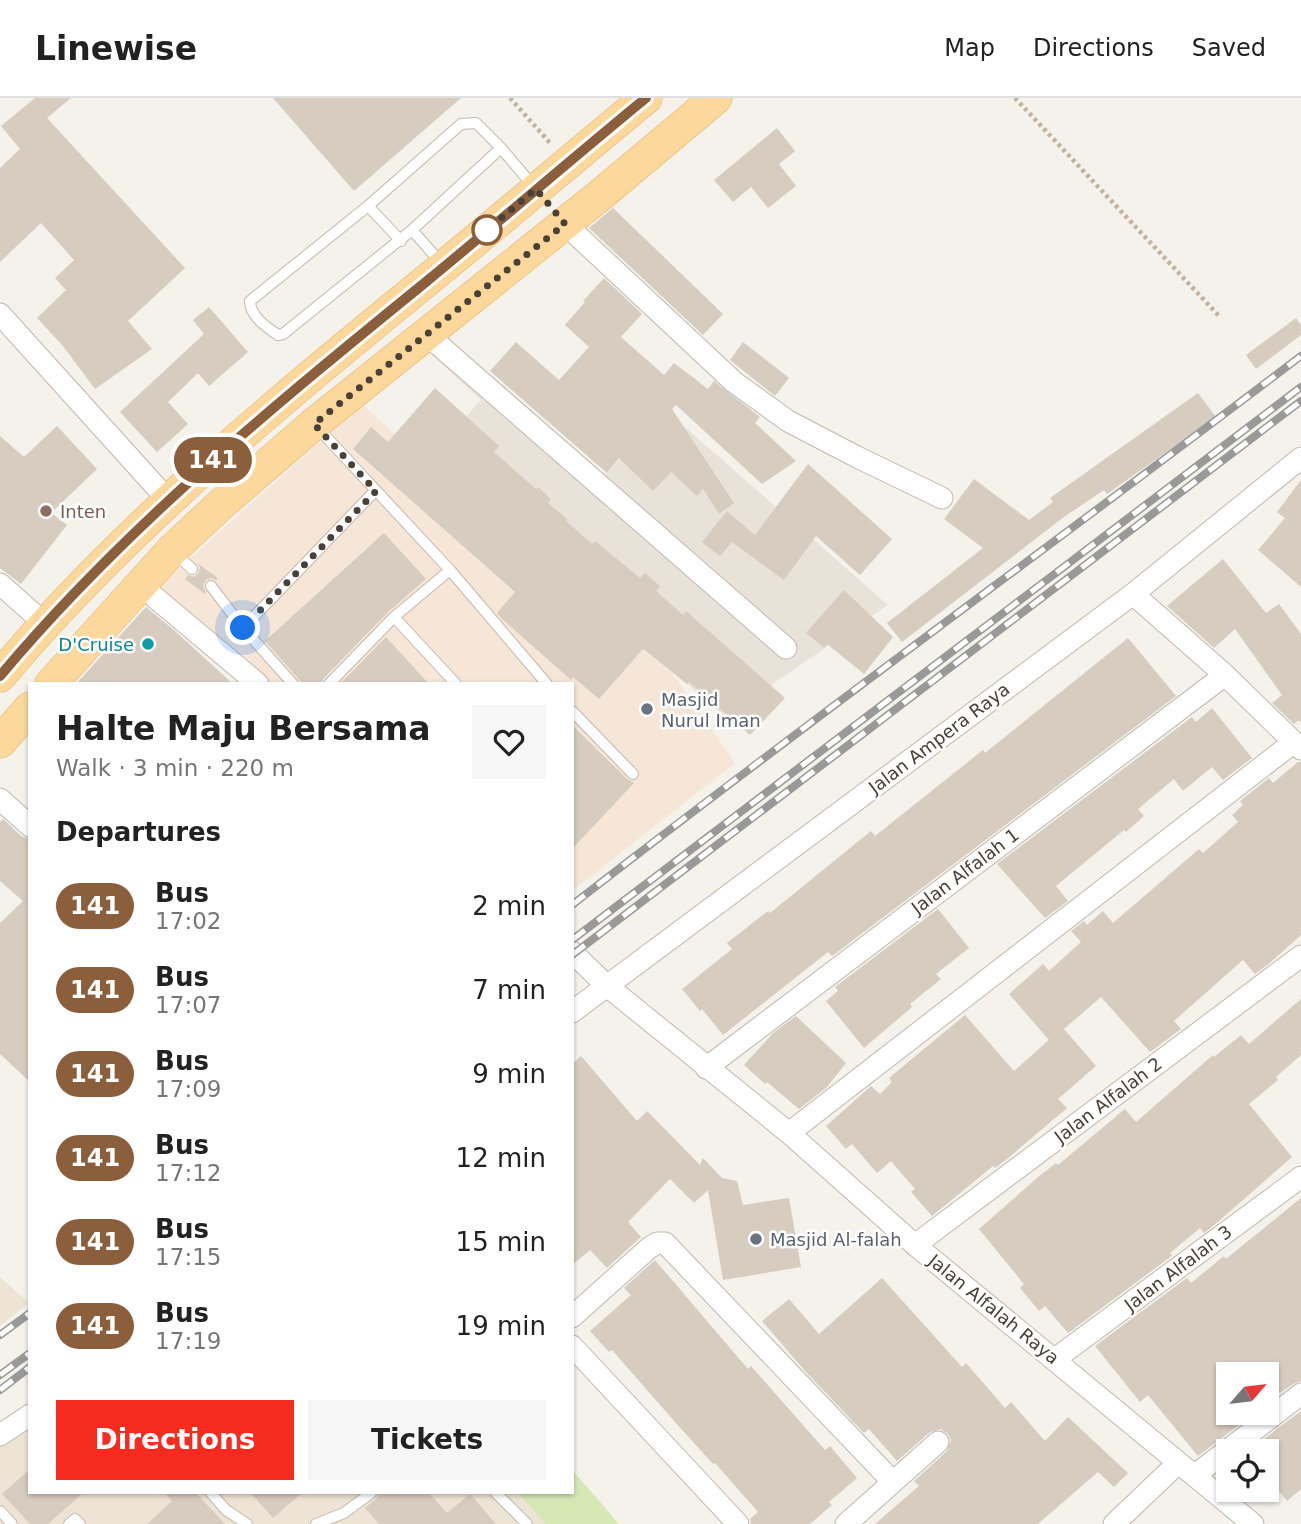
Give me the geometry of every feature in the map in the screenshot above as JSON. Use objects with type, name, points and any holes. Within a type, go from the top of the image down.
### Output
[{"type":"main road","points":[[0,676],[44,623],[168,500],[292,391],[536,189],[559,153],[646,98]]},
{"type":"main road","points":[[53,682],[139,584],[182,559],[314,424],[565,224],[716,98]]},
{"type":"main road","points":[[559,153],[598,197]]},
{"type":"main road","points":[[536,189],[565,224]]},
{"type":"main road","points":[[0,742],[28,710]]},
{"type":"street","points":[[565,224],[734,382],[788,421],[942,498]]},
{"type":"street","points":[[0,314],[168,500]]},
{"type":"street","points":[[424,335],[440,346],[786,648]]},
{"type":"street","name":"Jalan Ampera Raya","points":[[574,1011],[1133,594],[1301,458]]},
{"type":"street","points":[[0,584],[44,623]]},
{"type":"street","points":[[139,584],[256,682]]},
{"type":"street","points":[[789,1133],[1297,745],[1225,675],[1133,594]]},
{"type":"street","name":"Jalan Alfalah 1","points":[[706,1068],[1225,675]]},
{"type":"street","points":[[0,799],[28,824]]},
{"type":"street","name":"Jalan Alfalah Raya","points":[[574,953],[607,986],[789,1133],[915,1245],[1253,1524]]},
{"type":"street","name":"Jalan Alfalah 2","points":[[915,1245],[1301,956]]},
{"type":"street","name":"Jalan Alfalah 3","points":[[1055,1359],[1301,1177]]},
{"type":"street","points":[[574,1315],[649,1248],[657,1243],[665,1243],[892,1481]]},
{"type":"street","points":[[574,1348],[738,1524]]},
{"type":"street","points":[[1114,1524],[1186,1469],[1301,1394]]},
{"type":"street","points":[[0,1435],[28,1416]]},
{"type":"street","points":[[846,1524],[938,1442]]},
{"type":"lane","points":[[501,148],[401,241],[283,334],[278,335],[254,315],[250,301],[368,206],[461,124],[476,123],[501,148],[536,189]]},
{"type":"lane","points":[[368,206],[401,241]]},
{"type":"lane","points":[[412,230],[445,266]]},
{"type":"lane","points":[[314,424],[450,570],[545,682]]},
{"type":"lane","points":[[243,628],[376,491]]},
{"type":"lane","points":[[331,682],[394,617],[450,570]]},
{"type":"lane","points":[[211,586],[243,628],[291,682]]},
{"type":"lane","points":[[394,617],[454,682]]},
{"type":"lane","points":[[574,713],[633,774]]},
{"type":"lane","points":[[212,1494],[226,1510],[247,1524]]},
{"type":"lane","points":[[316,1524],[344,1513],[370,1494]]},
{"type":"lane","points":[[497,1494],[527,1524]]},
{"type":"lane","points":[[0,1511],[12,1524]]},
{"type":"lane","points":[[69,1524],[75,1518],[80,1524]]},
{"type":"path","points":[[510,98],[559,153]]},
{"type":"path","points":[[1015,98],[1220,317]]},
{"type":"shaded area","points":[[449,338],[604,477],[663,408],[888,605],[774,683],[734,725],[430,457],[481,400],[432,355]]},
{"type":"shaded area","points":[[362,404],[514,547],[673,674],[735,763],[574,889],[574,682],[271,682],[158,587]]},
{"type":"shaded area","points":[[0,1277],[28,1304],[0,1326]]},
{"type":"shaded area","points":[[28,1425],[28,1494],[574,1494],[574,1472],[619,1524],[0,1524],[0,1445]]},
{"type":"green space","points":[[574,1472],[619,1524],[545,1524],[520,1494],[574,1494]]},
{"type":"building","points":[[35,98],[71,98],[47,118],[185,268],[128,321],[152,349],[95,389],[63,346],[37,318],[66,290],[55,278],[74,260],[41,223],[0,262],[0,168],[20,149],[1,126]]},
{"type":"building","points":[[273,98],[461,98],[354,191]]},
{"type":"building","points":[[777,128],[795,151],[779,164],[796,186],[768,208],[751,187],[733,202],[714,180]]},
{"type":"building","points":[[613,208],[723,314],[703,335],[589,228]]},
{"type":"building","points":[[604,278],[642,314],[621,337],[664,375],[674,363],[708,389],[714,381],[760,417],[755,423],[796,461],[762,484],[676,405],[672,409],[734,503],[719,514],[703,489],[697,496],[671,472],[653,491],[619,458],[607,473],[490,371],[516,342],[559,380],[589,347],[565,325]]},
{"type":"building","points":[[209,307],[248,352],[209,386],[198,373],[168,402],[188,424],[157,452],[120,412],[204,334],[193,320]]},
{"type":"building","points":[[1296,318],[1301,325],[1301,335],[1256,369],[1246,355]]},
{"type":"building","points":[[743,342],[789,378],[775,396],[730,360]]},
{"type":"building","points":[[435,388],[499,446],[494,452],[551,499],[548,503],[567,519],[566,521],[592,544],[595,541],[640,578],[645,573],[660,586],[656,591],[683,615],[686,611],[785,698],[750,735],[689,682],[687,684],[643,649],[599,699],[573,677],[571,680],[502,619],[497,613],[515,592],[353,449],[371,427],[388,442]]},
{"type":"building","points":[[1198,393],[1216,417],[1107,494],[1104,490],[1064,517],[902,642],[887,623],[983,548],[944,519],[974,479],[1029,520],[1053,502],[1050,498]]},
{"type":"building","points":[[57,426],[97,469],[51,513],[67,525],[21,584],[0,568],[0,436],[24,457]]},
{"type":"building","points":[[808,464],[892,539],[860,575],[816,536],[784,580],[732,542],[720,556],[702,542],[727,511],[755,535]]},
{"type":"building","points":[[1301,480],[1301,587],[1258,550],[1285,518],[1277,512]]},
{"type":"building","points":[[384,533],[426,579],[388,612],[322,682],[301,682],[265,641]]},
{"type":"building","points":[[1223,559],[1266,613],[1279,604],[1301,634],[1301,723],[1299,720],[1294,724],[1272,703],[1282,695],[1235,629],[1214,648],[1167,606]]},
{"type":"building","points":[[197,563],[218,578],[206,580],[203,586],[205,594],[185,579],[188,575],[194,577],[198,574],[200,567]]},
{"type":"building","points":[[844,590],[893,637],[864,674],[827,644],[824,648],[806,633]]},
{"type":"building","name":"D'Cruise","points":[[146,607],[231,682],[78,682]]},
{"type":"building","points":[[386,637],[427,682],[342,682]]},
{"type":"building","points":[[1128,638],[1176,696],[832,956],[828,952],[723,1035],[702,1009],[700,1011],[682,989],[732,949],[727,943],[768,911],[770,913],[871,831],[875,836],[983,750],[985,753]]},
{"type":"building","points":[[1212,708],[1252,758],[1223,780],[1212,767],[1183,791],[1174,779],[1138,809],[1144,816],[1056,886],[1068,901],[1045,918],[997,864],[1192,717],[1196,722]]},
{"type":"building","points":[[574,727],[634,783],[574,847]]},
{"type":"building","points":[[1301,762],[1301,935],[1271,962],[1255,974],[1243,960],[1174,1021],[1181,1029],[1150,1052],[1101,997],[1064,1029],[1096,1066],[1058,1099],[1067,1108],[1007,1159],[995,1168],[993,1166],[932,1216],[911,1192],[915,1189],[891,1161],[877,1173],[852,1144],[846,1149],[826,1126],[871,1086],[880,1094],[892,1082],[889,1078],[965,1015],[1014,1071],[1049,1040],[1009,994],[1043,964],[1049,971],[1081,942],[1071,931],[1084,921],[1087,925],[1103,911],[1113,923],[1199,849],[1203,853],[1238,822],[1232,815],[1243,805],[1240,801],[1269,778],[1273,783]]},
{"type":"building","points":[[3,819],[21,836],[28,838],[28,1080],[0,1054],[0,923],[23,901],[0,881],[0,822]]},
{"type":"building","points":[[938,909],[969,948],[936,974],[941,979],[864,1048],[826,1001],[838,991],[835,987]]},
{"type":"building","points":[[1301,999],[1301,1055],[1276,1077],[1278,1080],[1249,1104],[1292,1157],[1204,1233],[1200,1228],[1170,1253],[1172,1255],[1169,1258],[1068,1333],[1045,1306],[1039,1311],[1020,1288],[1024,1284],[979,1229],[1037,1178],[1056,1163],[1058,1165],[1125,1109],[1136,1122],[1213,1055],[1214,1057],[1241,1035],[1249,1044]]},
{"type":"building","points":[[796,1016],[846,1063],[827,1087],[799,1109],[744,1065],[773,1033]]},
{"type":"building","points":[[581,1056],[637,1121],[647,1111],[700,1165],[703,1158],[722,1178],[737,1181],[743,1205],[789,1198],[801,1267],[723,1280],[708,1190],[694,1203],[670,1179],[628,1222],[641,1237],[607,1268],[590,1250],[574,1263],[574,1062]]},
{"type":"building","points":[[1301,1198],[1301,1381],[1280,1393],[1279,1362],[1216,1362],[1216,1425],[1239,1425],[1220,1439],[1216,1439],[1216,1442],[1198,1456],[1148,1395],[1140,1402],[1095,1346],[1187,1278],[1191,1283],[1224,1256],[1226,1259]]},
{"type":"building","points":[[655,1260],[748,1369],[751,1366],[825,1450],[830,1446],[857,1478],[829,1502],[832,1505],[810,1524],[751,1524],[750,1519],[758,1512],[612,1350],[609,1352],[590,1331],[631,1295],[624,1288]]},
{"type":"building","points":[[882,1278],[962,1367],[966,1363],[1005,1408],[1011,1402],[1045,1441],[1068,1417],[1128,1473],[1114,1487],[1098,1472],[1038,1524],[875,1524],[919,1486],[914,1481],[947,1451],[951,1440],[948,1434],[941,1429],[930,1432],[897,1461],[869,1429],[864,1433],[762,1321],[789,1299],[819,1334]]},
{"type":"building","points":[[1301,1411],[1301,1489],[1287,1501],[1279,1491],[1279,1439],[1264,1439]]},
{"type":"building","points":[[28,1471],[28,1494],[82,1494],[48,1524],[30,1524],[2,1494]]},
{"type":"building","points":[[166,1494],[197,1494],[225,1524],[147,1524],[172,1501]]},
{"type":"building","points":[[252,1494],[301,1494],[273,1518]]},
{"type":"building","points":[[378,1494],[430,1494],[447,1513],[470,1494],[496,1524],[379,1524],[365,1508]]},
{"type":"railway","points":[[574,903],[753,766],[1301,356]]},
{"type":"railway","points":[[574,938],[1301,387]]},
{"type":"railway","points":[[574,953],[1301,401]]},
{"type":"railway","points":[[0,1335],[28,1314]]},
{"type":"railway","points":[[0,1375],[28,1354]]},
{"type":"railway","points":[[0,1390],[28,1369]]},
{"type":"bus line","name":"141","points":[[0,676],[44,623],[168,500],[292,391],[646,98]]},
{"type":"place","name":"Inten","points":[[46,511]]},
{"type":"place","name":"D'Cruise","points":[[148,644]]},
{"type":"place","name":"Masjid Nurul Iman","points":[[647,709]]},
{"type":"place","name":"Masjid Al-falah","points":[[756,1239]]},
{"type":"route","points":[[243,628],[376,491],[314,424],[565,224],[536,189],[481,235],[487,230]]}]
